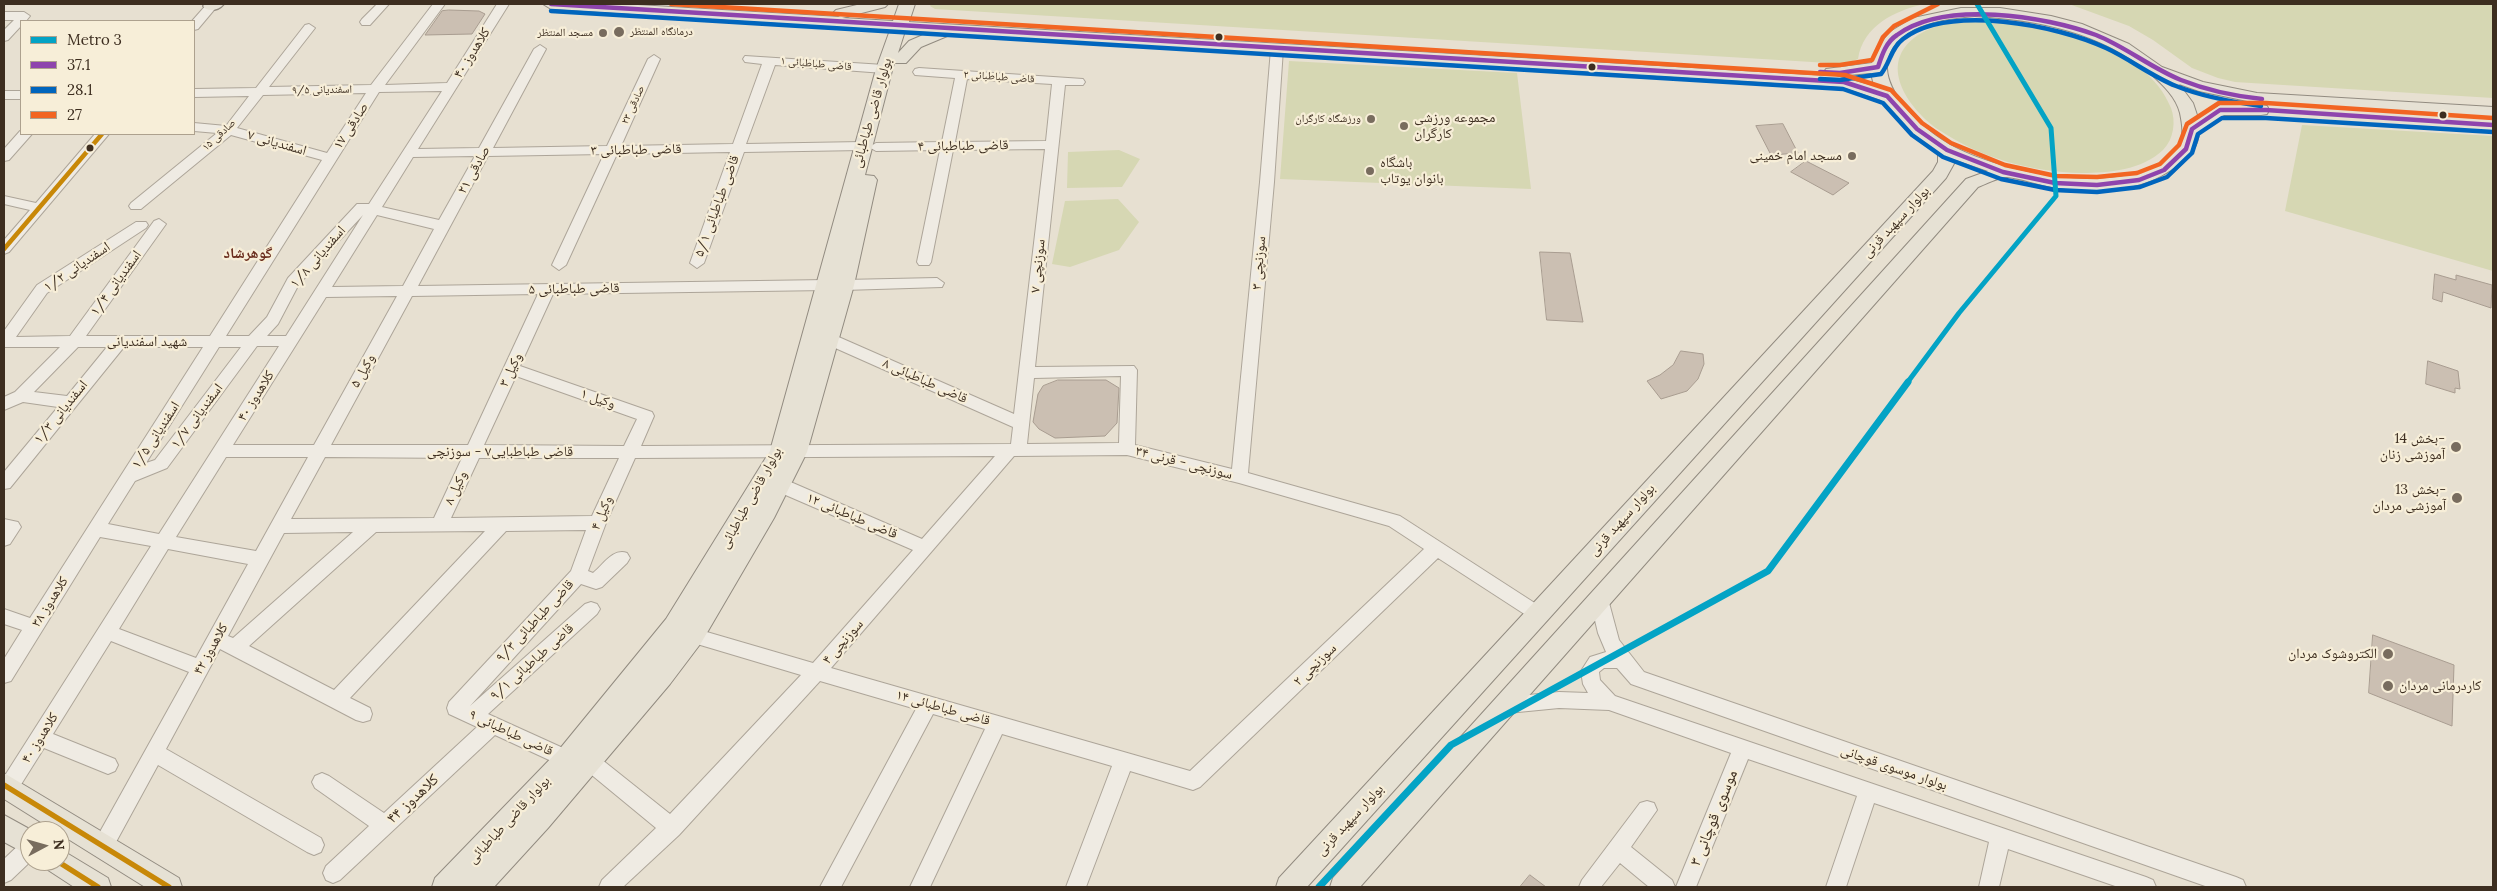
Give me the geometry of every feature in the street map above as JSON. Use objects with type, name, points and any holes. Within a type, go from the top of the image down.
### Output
[{"type":"main road","points":[[551,4],[845,18],[909,15],[1818,80],[1853,78],[1878,67]]},
{"type":"main road","points":[[694,4],[845,18],[866,31],[891,61],[915,44],[940,33],[957,29]]},
{"type":"main road","points":[[845,18],[880,4]]},
{"type":"main road","points":[[2005,4],[2105,39],[2155,69],[2211,90],[2257,98],[2493,112]]},
{"type":"main road","points":[[1972,183],[1967,173],[1952,167],[1887,96],[1878,67],[1884,48],[1894,35],[1910,25],[1943,10],[2038,17]]},
{"type":"main road","points":[[909,15],[957,29],[1276,49],[1381,50]]},
{"type":"main road","name":"بولوار قاضی طباطبائی","points":[[476,887],[589,761],[661,676],[692,636],[728,580],[780,485],[836,285],[891,61],[909,15]]},
{"type":"main road","points":[[1946,159],[2055,183],[2097,185],[2139,180],[2164,170],[2186,149],[2192,129],[2187,107],[2173,87],[2155,69]]},
{"type":"main road","points":[[1853,78],[1887,96]]},
{"type":"main road","points":[[2211,90],[2199,93],[2202,101],[2220,110],[2266,110],[2493,125]]},
{"type":"main road","points":[[2192,129],[2220,110]]},
{"type":"main road","name":"بولوار سپهبد قرنی","points":[[1289,887],[1538,614],[1946,159]]},
{"type":"main road","points":[[1343,887],[1508,705],[1599,599],[1972,183],[2003,172]]},
{"type":"main road","name":"بولوار قاضی طباطبائی","points":[[445,887],[567,758],[674,626],[788,452],[829,339],[836,285]]},
{"type":"main road","points":[[6,787],[169,887]]},
{"type":"main road","points":[[4,827],[20,837]]},
{"type":"main road","points":[[70,869],[98,887]]},
{"type":"street","points":[[189,20],[208,4]]},
{"type":"street","points":[[195,24],[208,4]]},
{"type":"street","points":[[366,22],[383,4]]},
{"type":"street","name":"صادقی ۱۷","points":[[216,342],[270,252],[375,89],[438,4]]},
{"type":"street","name":"کلاهدوز ۴۰","points":[[6,787],[40,738],[503,4]]},
{"type":"street","points":[[4,16],[24,16],[20,20]]},
{"type":"street","points":[[4,37],[20,20]]},
{"type":"street","name":"صادقی ۱۵","points":[[136,206],[229,130],[309,28]]},
{"type":"street","name":"صادقی ۲۱","points":[[408,291],[540,49]]},
{"type":"street","name":"سوزنچی ۳","points":[[1239,477],[1267,182],[1276,49]]},
{"type":"street","name":"صادقی ۲۳","points":[[559,265],[654,59]]},
{"type":"street","name":"قاضی طباطبائی ۱","points":[[749,59],[891,61]]},
{"type":"street","name":"قاضی طباطبائی ۵/۱","points":[[697,263],[770,60]]},
{"type":"street","name":"قاضی طباطبائی ۲","points":[[919,72],[1079,82]]},
{"type":"street","points":[[924,262],[962,74]]},
{"type":"street","name":"سوزنچی ۷","points":[[1013,451],[1021,424],[1058,81]]},
{"type":"street","name":"اسفندیانی ۹/۵","points":[[195,93],[450,87]]},
{"type":"street","points":[[4,95],[20,95]]},
{"type":"street","name":"اسفندیانی ۷","points":[[195,127],[229,130],[330,158]]},
{"type":"street","points":[[4,156],[24,135]]},
{"type":"street","points":[[4,238],[92,135]]},
{"type":"street","points":[[4,249],[101,135]]},
{"type":"street","name":"قاضی طباطبائی ۴","points":[[869,147],[1051,145]]},
{"type":"street","name":"قاضی طباطبائی ۳","points":[[409,153],[869,147]]},
{"type":"street","points":[[4,200],[32,206]]},
{"type":"street","name":"اسفندیانی ۱/۸","points":[[253,341],[273,320],[293,281],[362,208],[374,210]]},
{"type":"street","points":[[374,210],[443,226]]},
{"type":"street","name":"اسفندیانی ۱/۴","points":[[21,396],[73,342],[158,224]]},
{"type":"street","name":"اسفندیانی ۱/۲","points":[[4,342],[42,289],[141,225]]},
{"type":"street","name":"قاضی طباطبائی ۵","points":[[322,292],[937,283]]},
{"type":"street","name":"وکيل ۳","points":[[473,452],[548,289]]},
{"type":"street","name":"وکيل ۵","points":[[319,452],[408,291]]},
{"type":"street","name":"قاضی طباطبائی ۸","points":[[829,339],[1021,424]]},
{"type":"street","name":"۱/۷ اسفندیانی","points":[[130,476],[161,464],[253,341]]},
{"type":"street","name":"شهید اسفندیانی","points":[[4,342],[291,341]]},
{"type":"street","name":"اسفندیانی ۱/۳","points":[[4,483],[68,402],[120,342]]},
{"type":"street","name":"اسفندیانی ۱/۵","points":[[96,529],[216,342]]},
{"type":"street","name":"وکيل ۱","points":[[512,369],[646,416],[629,452]]},
{"type":"street","points":[[1026,373],[1129,370],[1127,448]]},
{"type":"street","points":[[4,404],[21,396],[68,402]]},
{"type":"street","name":"سوزنچی - قرنی ۳۴","points":[[788,452],[1013,451],[1127,448],[1239,477],[1394,521],[1538,614]]},
{"type":"street","name":"قاضی طباطبایی۷ - سوزنچی","points":[[221,451],[788,452]]},
{"type":"street","name":"سوزنچی ۴","points":[[672,828],[817,672],[1013,451]]},
{"type":"street","name":"کلاهدوز ۴۲","points":[[103,846],[319,452]]},
{"type":"street","name":"وکيل ۸","points":[[440,524],[473,452]]},
{"type":"street","name":"وکيل ۴","points":[[578,575],[597,523],[629,452]]},
{"type":"street","name":"قاضی طباطبائی ۱۲","points":[[780,485],[925,548]]},
{"type":"street","points":[[279,526],[597,523]]},
{"type":"street","points":[[336,700],[502,524]]},
{"type":"street","points":[[234,648],[372,525]]},
{"type":"street","points":[[4,526],[12,527],[4,539]]},
{"type":"street","points":[[96,529],[260,559]]},
{"type":"street","name":"کلاهدوز ۳۸","points":[[4,675],[96,529]]},
{"type":"street","name":"سوزنچی ۲","points":[[1193,781],[1437,548]]},
{"type":"street","name":"قاضی طباطبائی ۹/۳","points":[[456,708],[578,575],[596,582],[621,558]]},
{"type":"street","name":"بولوار موسوی قوچانی","points":[[1599,599],[1607,638],[1620,660],[1638,678],[2236,887]]},
{"type":"street","name":"قاضی طباطبائی ۹/۱","points":[[473,716],[592,609]]},
{"type":"street","points":[[4,616],[34,627]]},
{"type":"street","points":[[107,632],[200,668]]},
{"type":"street","name":"قاضی طباطبائی ۱۴","points":[[692,636],[1193,781]]},
{"type":"street","points":[[216,639],[363,714]]},
{"type":"street","points":[[1609,702],[1593,685],[1590,676],[1592,667],[1599,660],[1609,658],[1620,660]]},
{"type":"street","points":[[1508,705],[1559,700],[1609,702],[2142,887]]},
{"type":"street","points":[[830,887],[928,704]]},
{"type":"street","name":"قاضی طباطبائی ۹","points":[[456,708],[567,758]]},
{"type":"street","points":[[920,887],[997,724]]},
{"type":"street","name":"کلاهدوز ۴۴","points":[[333,873],[492,725]]},
{"type":"street","points":[[40,738],[108,765]]},
{"type":"street","name":"موسوی قوچانی ۳","points":[[1686,887],[1742,748]]},
{"type":"street","points":[[155,753],[314,845]]},
{"type":"street","points":[[589,761],[672,828],[609,887]]},
{"type":"street","points":[[1076,887],[1124,761]]},
{"type":"street","points":[[322,782],[385,825]]},
{"type":"street","points":[[1836,887],[1868,792]]},
{"type":"street","points":[[1589,887],[1647,810]]},
{"type":"street","points":[[1989,887],[2000,837]]},
{"type":"street","points":[[1618,849],[1665,887]]},
{"type":"street","points":[[4,872],[20,857]]},
{"type":"green space","points":[[931,4],[1924,4],[1902,11],[1882,22],[1866,37],[1858,59],[1845,64],[935,9],[930,6]]},
{"type":"green space","points":[[2069,4],[2493,4],[2493,98],[2235,82],[2192,68],[2153,40],[2129,26]]},
{"type":"green space","points":[[1986,20],[2036,26],[2064,33],[2117,53],[2140,68],[2159,86],[2171,108],[2173,130],[2167,146],[2155,157],[2125,169],[2092,173],[2063,172],[2025,166],[1989,156],[1939,130],[1918,112],[1902,88],[1898,75],[1898,62],[1903,49],[1914,38],[1930,29],[1958,22]]},
{"type":"green space","name":"مجموعه ورزشی کارگران","points":[[1289,61],[1517,73],[1531,189],[1280,179]]},
{"type":"green space","points":[[2302,125],[2493,136],[2493,271],[2285,211]]},
{"type":"green space","points":[[1119,150],[1140,159],[1122,187],[1067,188],[1068,152]]},
{"type":"green space","points":[[1118,199],[1139,222],[1119,250],[1070,267],[1052,264],[1065,201]]},
{"type":"building","points":[[442,11],[479,11],[485,14],[472,34],[425,35]]},
{"type":"building","points":[[1783,124],[1798,153],[1771,155],[1756,126]]},
{"type":"building","points":[[1806,161],[1849,183],[1833,195],[1791,172]]},
{"type":"building","points":[[1540,252],[1570,253],[1583,322],[1547,320]]},
{"type":"building","points":[[2435,274],[2456,280],[2456,275],[2492,285],[2491,308],[2443,292],[2442,302],[2433,299]]},
{"type":"building","points":[[1681,351],[1703,354],[1704,364],[1698,379],[1687,391],[1661,399],[1647,381],[1660,375],[1673,365]]},
{"type":"building","points":[[2428,361],[2458,371],[2460,389],[2455,388],[2455,393],[2426,384]]},
{"type":"building","points":[[1058,380],[1106,380],[1119,388],[1117,423],[1105,436],[1055,438],[1039,429],[1033,422],[1038,394],[1043,386]]},
{"type":"building","points":[[2373,635],[2454,665],[2452,726],[2369,693]]},
{"type":"building","points":[[1530,875],[1546,887],[1520,887]]},
{"type":"metro line","name":"3","points":[[1319,887],[1451,745],[1768,571],[1959,313],[2056,196],[2051,128],[1977,4]]},
{"type":"transit line","name":"37.1","points":[[551,4],[1844,82],[1887,96],[1917,129],[1947,150],[2003,172],[2055,183],[2097,185],[2139,180],[2164,170],[2186,149],[2192,129],[2220,110],[2266,110],[2493,125]]},
{"type":"transit line","name":"27","points":[[671,4],[1845,75],[1891,90],[1922,123],[1951,143],[2005,165],[2056,176],[2097,177],[2137,173],[2160,164],[2179,145],[2187,124],[2219,103],[2266,103],[2493,118]]},
{"type":"transit line","name":"27","points":[[1820,65],[1840,65],[1872,60],[1883,37],[1894,26],[1938,4]]},
{"type":"transit line","name":"28.1","points":[[551,11],[1843,89],[1883,103],[1912,135],[1943,157],[2001,179],[2055,190],[2097,192],[2140,187],[2167,177],[2192,153],[2198,134],[2222,118],[2266,118],[2493,132]]},
{"type":"transit line","name":"37.1","points":[[1820,72],[1840,73],[1878,67],[1885,50],[1893,38],[1914,24],[1938,18],[1965,15],[1995,15],[2024,18],[2078,29],[2109,41],[2181,80],[2221,92],[2262,99]]},
{"type":"transit line","name":"28.1","points":[[1820,79],[1840,80],[1881,74],[1898,43],[1909,35],[1923,29],[1961,22],[1996,21],[2049,28],[2083,38],[2106,48],[2148,73],[2175,86],[2217,99],[2261,106]]},
{"type":"transit line","points":[[4,249],[101,135]]},
{"type":"transit line","points":[[4,785],[169,887]]},
{"type":"transit line","points":[[70,869],[98,887]]},
{"type":"place","name":"درمانگاه المنتظر","points":[[619,32]]},
{"type":"place","name":"مسجد المنتظر","points":[[603,33]]},
{"type":"place","name":"ورزشگاه کارگران","points":[[1371,119]]},
{"type":"place","name":"مجموعه ورزشی کارگران","points":[[1404,126]]},
{"type":"place","name":"مسجد امام خمینی","points":[[1852,156]]},
{"type":"place","name":"باشگاه بانوان یوتاب","points":[[1370,171]]},
{"type":"place","name":"بخش 14- آموزشی زنان","points":[[2456,447]]},
{"type":"place","name":"بخش 13- آموزشی مردان","points":[[2457,498]]},
{"type":"place","name":"الکتروشوک مردان","points":[[2388,654]]},
{"type":"place","name":"کاردرمانی مردان","points":[[2388,686]]},
{"type":"district","name":"گوهرشاد","points":[[248,254]]}]
